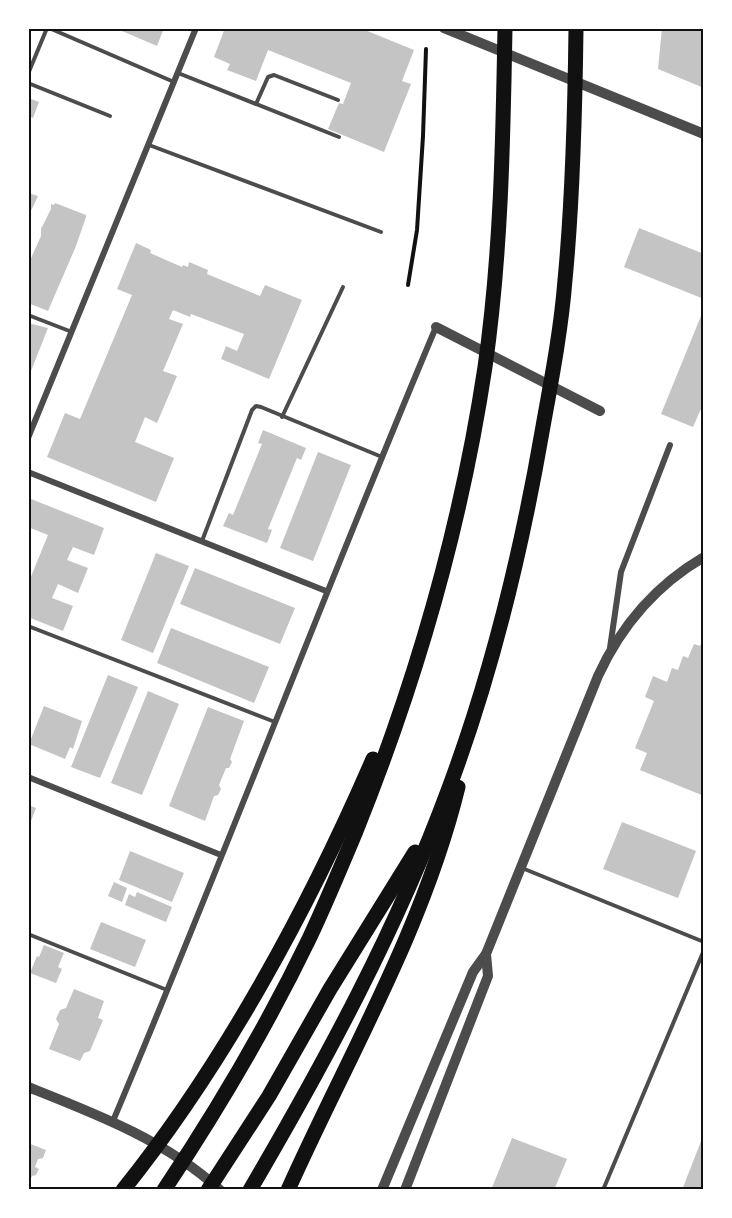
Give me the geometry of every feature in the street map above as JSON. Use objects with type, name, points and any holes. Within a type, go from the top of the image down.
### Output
[{"type":"highway","points":[[164,1190],[248,1055],[296,966],[321,913],[362,814],[395,727],[418,656],[473,436],[493,302],[500,207],[505,28]]},
{"type":"highway","points":[[288,1190],[412,928],[433,874],[447,832],[518,554],[556,350],[565,283],[570,212],[576,28]]},
{"type":"highway","points":[[123,1190],[183,1108],[221,1049],[306,901],[358,795],[378,747],[442,567]]},
{"type":"highway","points":[[250,1190],[309,1089],[378,956],[449,789],[488,668]]},
{"type":"highway","points":[[208,1190],[269,1096],[330,989],[409,862],[449,789]]},
{"type":"street","points":[[28,438],[196,28]]},
{"type":"street","points":[[444,28],[704,134]]},
{"type":"street","points":[[113,1121],[168,991],[326,591],[382,457],[440,329],[600,411]]},
{"type":"street","points":[[610,650],[621,572],[670,445]]},
{"type":"street","points":[[28,472],[326,591]]},
{"type":"street","points":[[382,1190],[472,972],[486,954],[610,650],[646,601],[704,557]]},
{"type":"street","points":[[28,777],[221,855]]},
{"type":"street","points":[[405,1190],[488,976],[486,954]]},
{"type":"street","points":[[28,1087],[138,1133],[176,1155],[220,1190]]},
{"type":"lane","points":[[28,74],[48,28],[174,82]]},
{"type":"lane","points":[[178,73],[339,137]]},
{"type":"lane","points":[[256,104],[268,77],[274,75],[338,100]]},
{"type":"lane","points":[[28,83],[110,116]]},
{"type":"lane","points":[[149,145],[381,232]]},
{"type":"lane","points":[[282,417],[343,287]]},
{"type":"lane","points":[[28,315],[72,332]]},
{"type":"lane","points":[[202,542],[252,410],[256,406],[261,406],[282,417],[382,457]]},
{"type":"lane","points":[[28,626],[276,722]]},
{"type":"lane","points":[[521,868],[704,942]]},
{"type":"lane","points":[[28,934],[168,991]]},
{"type":"lane","points":[[603,1190],[704,950]]},
{"type":"path","points":[[408,285],[417,230],[426,49]]},
{"type":"building","points":[[115,28],[164,28],[157,46]]},
{"type":"building","points":[[225,28],[360,28],[414,50],[402,81],[411,84],[384,152],[328,129],[339,103],[343,104],[351,83],[268,50],[256,81],[227,70],[230,64],[214,57]]},
{"type":"building","points":[[662,28],[704,28],[704,88],[658,69]]},
{"type":"building","points":[[31,99],[39,102],[33,118],[28,116]]},
{"type":"building","points":[[28,193],[38,196],[29,215],[28,215]]},
{"type":"building","points":[[55,203],[86,215],[86,217],[48,311],[28,303],[28,265],[41,236],[41,229],[51,209],[51,204]]},
{"type":"building","points":[[639,228],[704,254],[704,299],[624,267]]},
{"type":"building","points":[[136,243],[151,250],[150,253],[182,267],[183,265],[188,267],[189,262],[208,270],[207,274],[260,296],[265,285],[302,300],[269,379],[221,359],[226,346],[237,351],[244,334],[191,314],[190,317],[173,310],[169,319],[183,324],[163,371],[177,376],[157,423],[145,417],[135,442],[174,458],[156,502],[47,457],[65,413],[80,419],[132,295],[117,289]]},
{"type":"building","points":[[703,311],[704,402],[693,427],[661,414]]},
{"type":"building","points":[[28,323],[48,328],[29,376],[28,376]]},
{"type":"building","points":[[263,430],[306,448],[301,460],[297,458],[268,529],[272,530],[267,543],[223,526],[229,513],[233,515],[262,444],[258,443]]},
{"type":"building","points":[[318,452],[351,465],[313,561],[280,548]]},
{"type":"building","points":[[31,499],[104,528],[94,555],[73,547],[67,560],[88,568],[78,593],[58,584],[52,598],[73,606],[63,631],[28,617],[28,584],[48,535],[28,527],[28,505]]},
{"type":"building","points":[[156,553],[189,566],[153,653],[121,640]]},
{"type":"building","points":[[195,568],[295,608],[280,644],[180,604]]},
{"type":"building","points":[[171,628],[269,667],[254,703],[157,663]]},
{"type":"building","points":[[704,636],[704,796],[640,770],[647,753],[635,748],[654,701],[645,697],[653,676],[667,682],[672,668],[678,670],[683,656],[688,658],[694,644],[700,646]]},
{"type":"building","points":[[108,675],[138,687],[100,778],[71,767]]},
{"type":"building","points":[[148,691],[179,704],[142,795],[111,783]]},
{"type":"building","points":[[44,706],[82,721],[73,749],[70,747],[65,759],[29,744]]},
{"type":"building","points":[[208,707],[244,721],[230,759],[232,762],[229,768],[226,768],[219,785],[221,789],[218,795],[214,796],[205,821],[169,806]]},
{"type":"building","points":[[28,805],[36,808],[29,826],[28,826]]},
{"type":"building","points":[[622,822],[696,851],[678,898],[603,869]]},
{"type":"building","points":[[130,851],[184,873],[172,902],[119,880]]},
{"type":"building","points":[[114,882],[127,888],[122,902],[108,896]]},
{"type":"building","points":[[137,892],[172,907],[166,922],[125,905],[129,894],[135,897]]},
{"type":"building","points":[[101,922],[146,940],[135,967],[90,949]]},
{"type":"building","points":[[44,945],[64,953],[58,967],[62,969],[56,983],[30,973]]},
{"type":"building","points":[[74,989],[104,1001],[98,1018],[103,1020],[90,1051],[84,1053],[80,1061],[49,1049],[59,1024],[56,1019],[60,1010],[66,1008]]},
{"type":"building","points":[[703,1136],[704,1190],[682,1190]]},
{"type":"building","points":[[512,1138],[567,1159],[554,1190],[491,1190]]},
{"type":"building","points":[[28,1143],[46,1150],[43,1158],[38,1159],[35,1167],[39,1169],[36,1175],[32,1176],[28,1184]]}]
